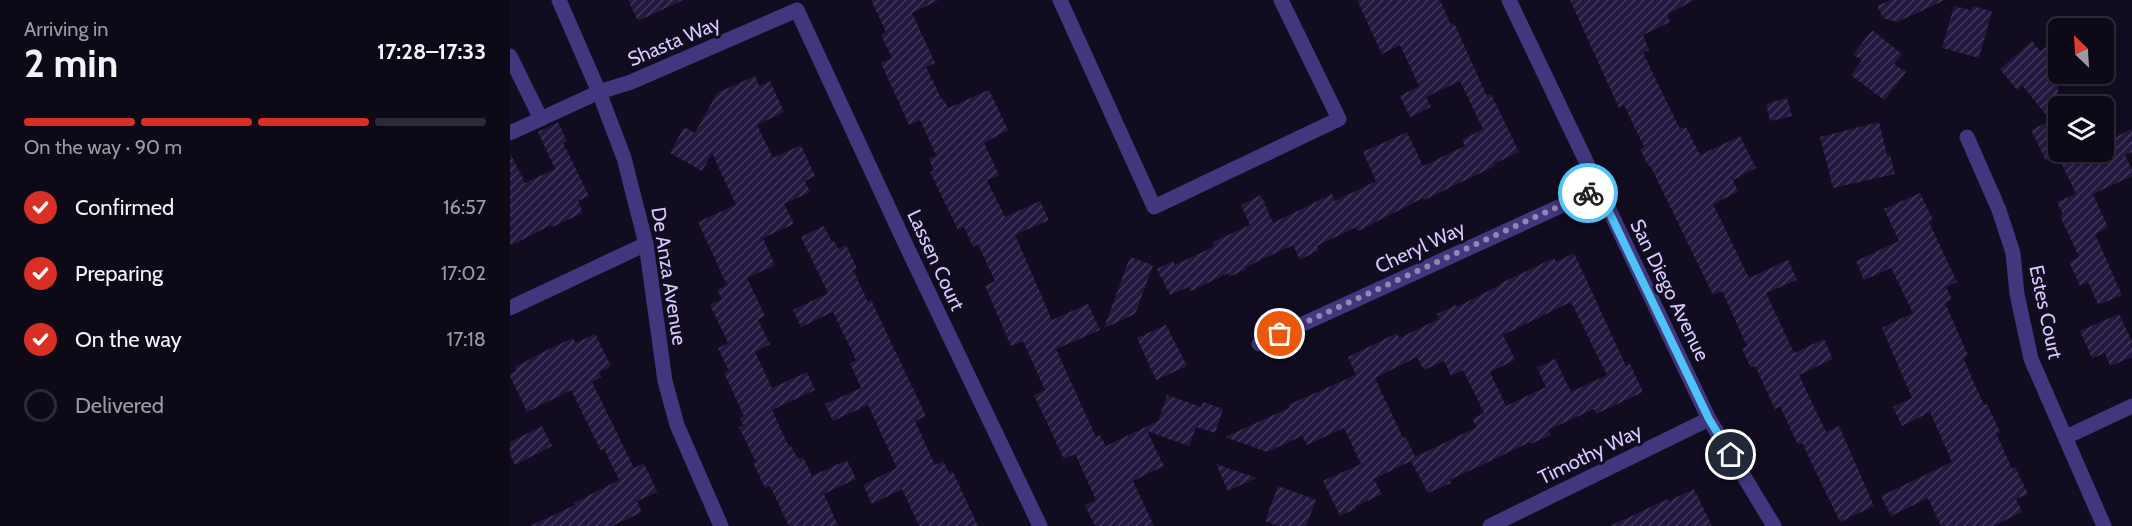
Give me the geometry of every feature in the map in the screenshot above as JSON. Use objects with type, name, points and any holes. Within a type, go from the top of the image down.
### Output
[{"type":"street","name":"De Anza Avenue","points":[[559,0],[599,92],[624,158],[646,244],[665,381],[677,424],[721,526]]},
{"type":"street","points":[[1060,0],[1154,207],[1339,119],[1281,0]]},
{"type":"street","name":"San Diego Avenue","points":[[1509,0],[1709,419],[1774,526]]},
{"type":"street","name":"Shasta Way","points":[[510,133],[599,92],[631,82],[799,5]]},
{"type":"street","name":"Lassen Court","points":[[799,5],[904,241],[1040,526]]},
{"type":"street","points":[[510,56],[541,119]]},
{"type":"street","name":"Estes Court","points":[[1966,137],[1999,210],[2013,253],[2017,294],[2031,359],[2104,526]]},
{"type":"street","name":"Cheryl Way","points":[[1259,344],[1598,189]]},
{"type":"street","points":[[510,308],[646,244]]},
{"type":"street","points":[[2066,437],[2132,406]]},
{"type":"street","name":"Timothy Way","points":[[1490,526],[1709,419]]},
{"type":"building","points":[[628,0],[683,0],[638,21]]},
{"type":"building","points":[[871,0],[939,0],[912,13],[935,63],[926,67],[942,100],[944,99],[948,108],[989,90],[1008,130],[984,143],[999,175],[987,180],[1005,217],[1040,201],[1049,220],[1015,235],[1052,320],[1088,304],[1100,330],[1056,349],[1096,437],[1100,435],[1106,446],[1158,421],[1167,395],[1201,407],[1203,402],[1223,409],[1215,433],[1196,427],[1189,446],[1147,431],[1164,466],[1133,481],[1154,526],[1095,526],[1085,505],[1096,500],[1075,454],[1064,459],[1034,395],[1045,390],[1023,341],[1011,346],[985,286],[995,281],[978,244],[973,247],[964,227],[958,230],[930,172],[934,171],[929,159],[936,155],[920,120],[909,125],[881,63],[892,58],[881,35],[886,32]]},
{"type":"building","points":[[1357,0],[1440,0],[1451,25],[1454,23],[1487,96],[1491,94],[1519,152],[1494,164],[1495,166],[1424,200],[1423,198],[1358,231],[1356,227],[1317,246],[1319,250],[1300,260],[1293,245],[1229,277],[1228,273],[1191,291],[1188,287],[1170,295],[1157,269],[1173,261],[1175,265],[1215,246],[1213,242],[1250,225],[1241,205],[1261,195],[1273,223],[1332,194],[1335,201],[1376,181],[1363,152],[1407,132],[1423,166],[1465,146],[1462,140],[1483,129],[1460,81],[1426,97],[1431,107],[1410,117],[1400,96],[1419,86],[1400,45],[1382,54]]},
{"type":"building","points":[[1570,0],[1695,0],[1667,14],[1670,22],[1643,35],[1649,50],[1643,53],[1680,129],[1686,127],[1700,155],[1740,136],[1756,168],[1733,180],[1738,192],[1713,204],[1749,278],[1788,260],[1797,280],[1766,293],[1794,353],[1824,339],[1833,359],[1799,375],[1826,432],[1839,426],[1874,506],[1840,522],[1802,443],[1798,445],[1780,406],[1775,409],[1755,366],[1751,368],[1742,349],[1747,346],[1722,291],[1713,295],[1640,149],[1644,147],[1624,105],[1619,108]]},
{"type":"building","points":[[1891,0],[1945,0],[1897,22],[1883,18],[1877,6]]},
{"type":"building","points":[[1954,6],[1971,10],[1972,6],[1992,11],[1979,58],[1942,48]]},
{"type":"building","points":[[1872,30],[1902,54],[1894,64],[1906,72],[1884,100],[1851,75],[1862,60],[1853,55]]},
{"type":"building","points":[[2032,41],[2040,51],[2048,45],[2048,84],[2058,84],[2058,96],[2048,96],[2048,117],[2022,85],[2017,90],[2000,69]]},
{"type":"building","points":[[755,76],[759,86],[770,81],[784,112],[757,125],[773,158],[801,145],[815,176],[805,181],[810,192],[784,204],[794,224],[763,238],[775,265],[747,278],[765,316],[758,320],[770,344],[755,352],[772,388],[807,372],[815,390],[772,410],[789,447],[791,446],[798,459],[803,457],[812,476],[847,460],[856,479],[824,494],[838,526],[789,526],[770,486],[765,488],[753,463],[756,462],[739,427],[744,426],[740,418],[744,416],[724,373],[729,371],[718,348],[728,343],[710,305],[722,299],[717,290],[727,285],[698,222],[736,205],[712,153],[702,171],[670,153],[684,127],[695,133],[717,93]]},
{"type":"building","points":[[1787,98],[1792,116],[1770,121],[1766,104]]},
{"type":"building","points":[[558,122],[567,141],[563,143],[589,196],[578,201],[583,213],[552,227],[551,225],[510,246],[510,153],[525,183],[555,169],[538,132]]},
{"type":"building","points":[[1879,122],[1887,155],[1890,155],[1895,174],[1833,188],[1820,137]]},
{"type":"building","points":[[2048,122],[2048,160],[2046,161],[2031,130]]},
{"type":"building","points":[[2132,129],[2132,152],[2125,155],[2132,170],[2132,176],[2093,194],[2108,227],[2095,234],[2122,295],[2098,305],[2088,282],[2080,286],[2069,262],[2079,257],[2060,216],[2063,214],[2057,202],[2076,194],[2061,162],[2114,162],[2114,138]]},
{"type":"building","points":[[1920,193],[1933,220],[1929,222],[1957,282],[1946,287],[1952,300],[1945,303],[1968,355],[1963,358],[1984,405],[1987,404],[2000,432],[1996,433],[2012,469],[2015,467],[2028,494],[2016,499],[2022,512],[1993,526],[1941,526],[1928,498],[1891,516],[1881,496],[1952,462],[1930,412],[1902,426],[1893,407],[1912,398],[1882,328],[1913,313],[1891,268],[1864,280],[1856,261],[1899,241],[1884,209]]},
{"type":"building","points":[[824,226],[838,249],[846,245],[857,268],[853,270],[868,302],[871,300],[926,416],[915,421],[935,465],[943,461],[949,473],[953,472],[978,526],[919,526],[902,489],[872,504],[863,485],[897,468],[868,405],[833,421],[825,404],[861,388],[850,363],[856,360],[833,312],[801,327],[793,310],[828,293],[801,237]]},
{"type":"building","points":[[1574,253],[1626,366],[1630,364],[1643,392],[1596,414],[1594,409],[1548,430],[1551,435],[1531,444],[1530,442],[1428,493],[1411,461],[1374,479],[1382,494],[1340,516],[1323,481],[1361,464],[1344,428],[1307,445],[1302,436],[1267,452],[1225,437],[1289,408],[1288,405],[1356,375],[1348,357],[1397,333],[1399,338],[1439,319],[1437,314],[1456,305],[1457,307],[1554,258],[1556,262]],"holes":[[[1571,302],[1607,375],[1571,392],[1555,359],[1537,368],[1546,387],[1506,406],[1490,372],[1515,360],[1503,335]],[[1417,357],[1424,370],[1444,361],[1451,376],[1463,370],[1484,413],[1472,419],[1477,427],[1415,457],[1406,437],[1403,438],[1375,378]]]},
{"type":"building","points":[[1130,257],[1153,265],[1135,314],[1104,328]]},
{"type":"building","points":[[2119,314],[2132,342],[2132,357],[2110,366],[2105,353],[2092,358],[2080,331]]},
{"type":"building","points":[[1166,325],[1187,366],[1156,380],[1137,338]]},
{"type":"building","points":[[595,334],[611,366],[599,372],[601,377],[592,382],[634,468],[644,463],[657,492],[637,501],[642,512],[612,526],[530,526],[575,505],[574,503],[619,480],[604,449],[601,451],[571,390],[527,412],[510,376],[516,371],[515,367],[549,349],[573,338],[576,343]]},
{"type":"building","points":[[542,426],[552,446],[515,465],[510,454],[510,442]]},
{"type":"building","points":[[1216,464],[1256,478],[1228,491]]},
{"type":"building","points":[[1278,486],[1316,500],[1306,526],[1277,526],[1265,521]]},
{"type":"building","points":[[1694,489],[1712,526],[1610,526],[1668,499],[1669,501]]},
{"type":"way so far","points":[[1280,334],[1588,193]]},
{"type":"route","points":[[1588,193],[1598,189],[1709,419],[1731,455]]}]
